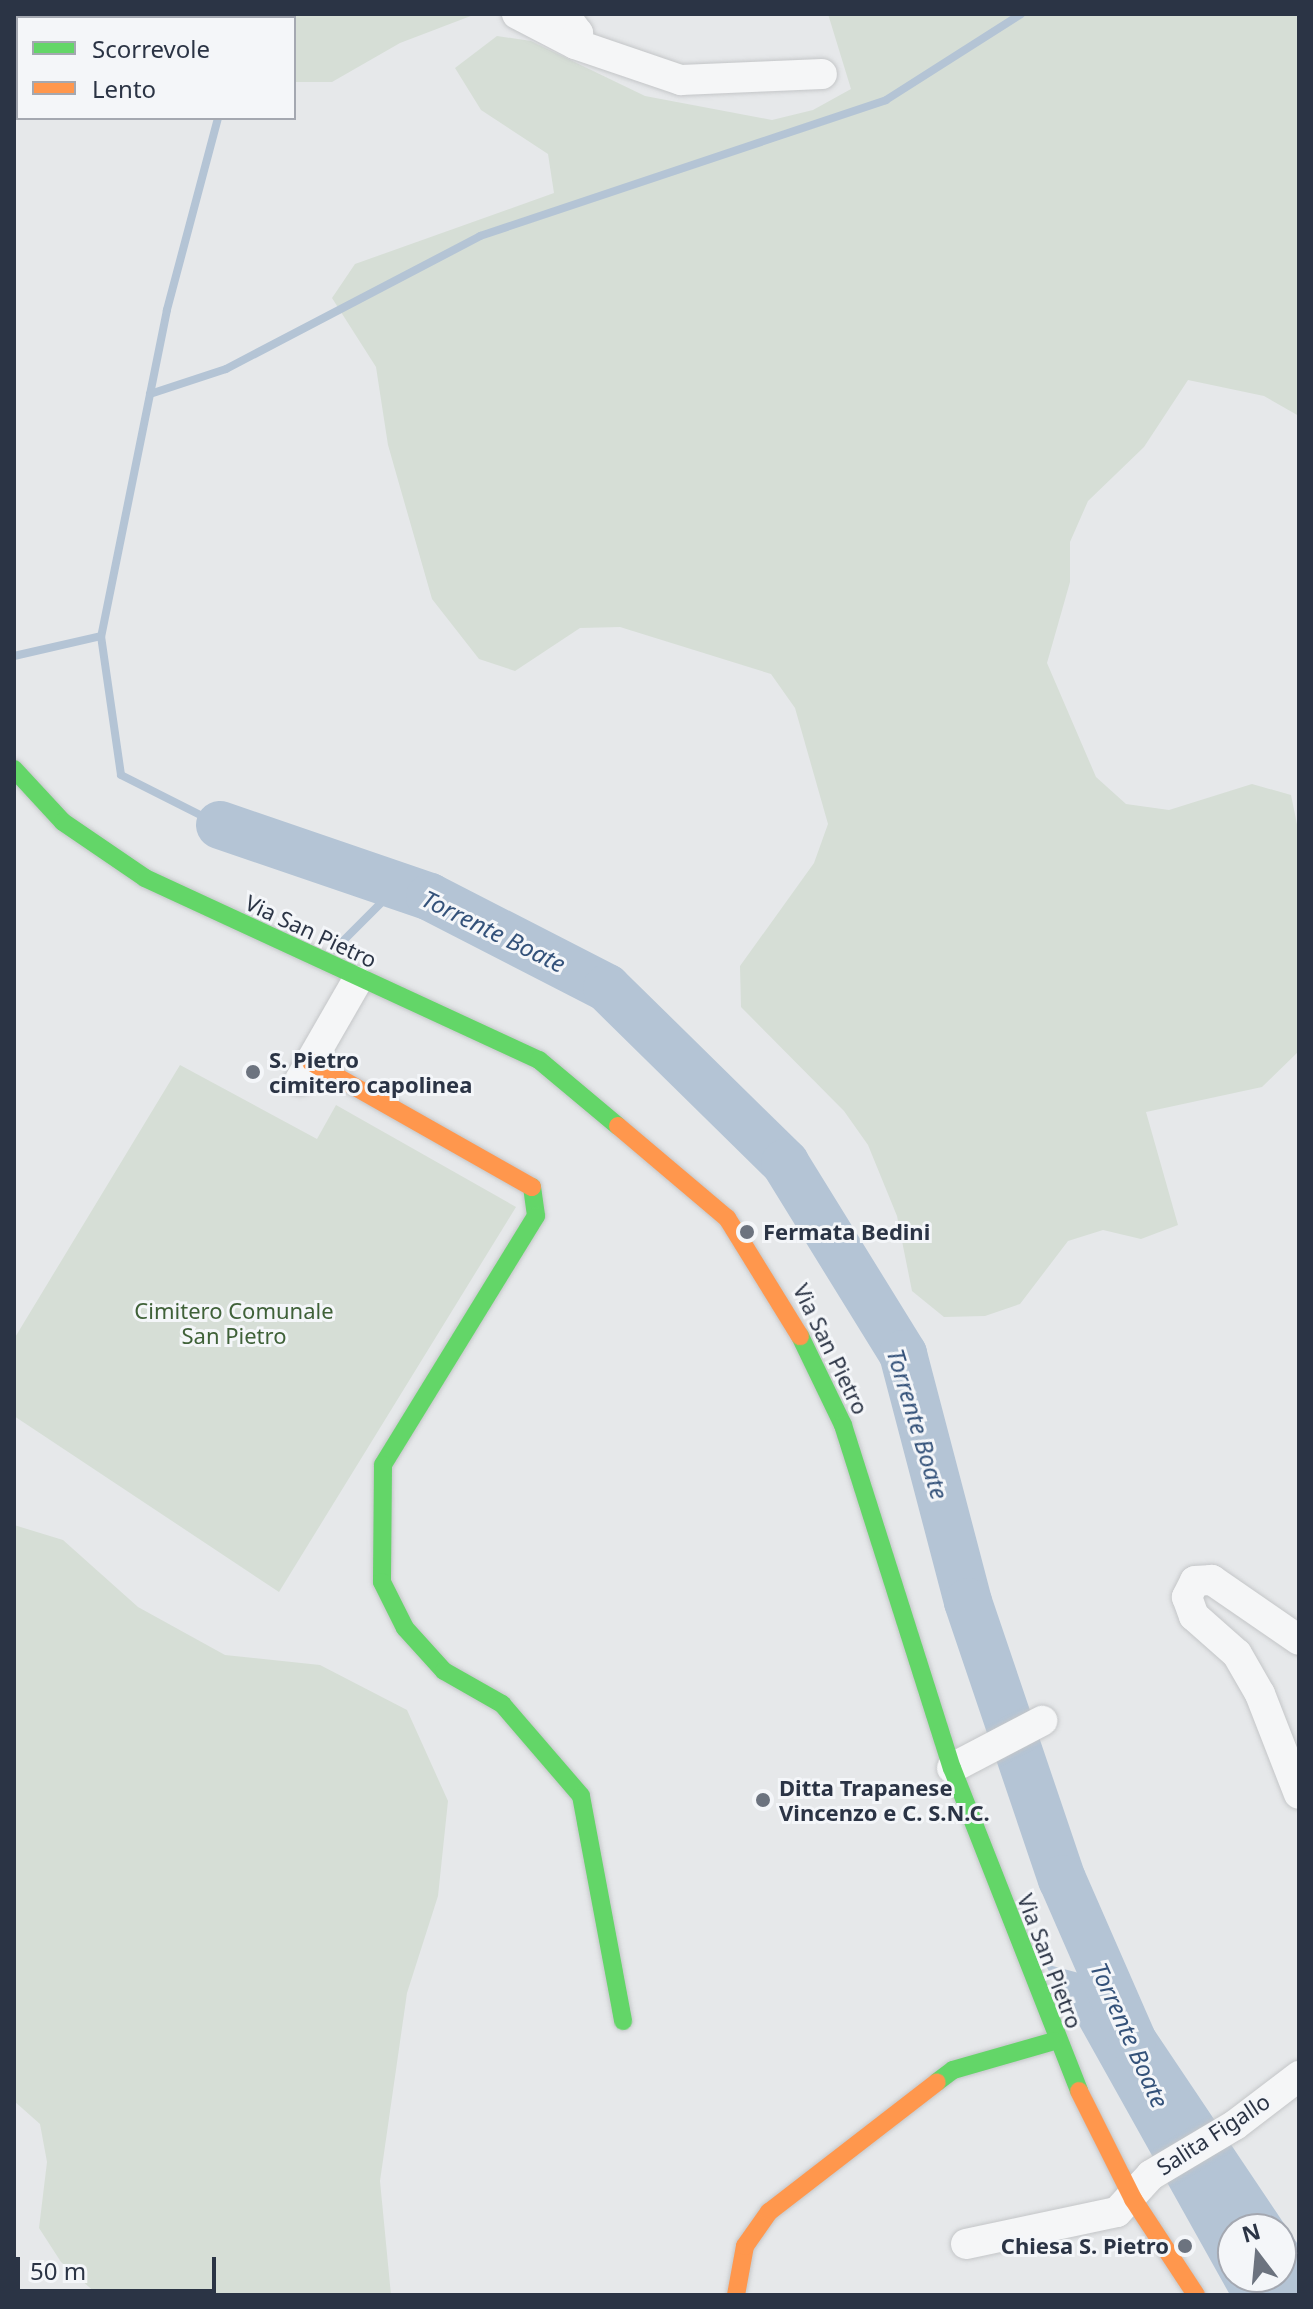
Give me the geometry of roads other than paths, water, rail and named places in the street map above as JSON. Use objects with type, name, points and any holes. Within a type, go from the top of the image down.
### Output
[{"type":"street","points":[[517,14],[575,44],[681,80],[822,74]]},
{"type":"street","points":[[564,14],[578,33],[575,44]]},
{"type":"street","name":"Via San Pietro","points":[[14,769],[63,822],[145,878],[357,981],[461,1019],[539,1060],[684,1177],[752,1250],[843,1425],[952,1768],[1054,2041],[1142,2187],[1196,2295]]},
{"type":"street","points":[[357,981],[306,1071],[525,1177],[535,1191],[536,1216],[383,1465],[382,1582],[405,1628],[444,1671],[502,1704],[581,1796],[623,2021]]},
{"type":"street","points":[[1299,1640],[1212,1580],[1195,1581],[1187,1597],[1194,1616],[1237,1654],[1260,1694],[1299,1794]]},
{"type":"street","points":[[952,1768],[1034,1727]]},
{"type":"street","points":[[736,2295],[745,2246],[769,2212],[814,2176],[953,2070],[1054,2041]]},
{"type":"street","name":"Salita Figallo","points":[[966,2244],[1117,2212],[1142,2187],[1235,2125],[1299,2076]]},
{"type":"water","points":[[1045,1964],[1124,1985],[1277,2213],[1217,2213],[1217,2272]]},
{"type":"water","points":[[1297,2243],[1299,2295],[1229,2293],[1297,2293]]},
{"type":"waterway","points":[[150,394],[226,369],[480,236],[886,100],[1021,14]]},
{"type":"waterway","points":[[217,120],[167,310],[101,636],[121,775],[220,825]]},
{"type":"waterway","points":[[14,656],[101,636]]},
{"type":"waterway","name":"Torrente Boate","points":[[220,825],[430,897],[607,988],[785,1163],[903,1354],[968,1602],[1062,1879],[1132,2039]]},
{"type":"waterway","points":[[334,950],[398,886]]},
{"type":"place","name":"S. Pietro cimitero capolinea","points":[[253,1072]]},
{"type":"place","name":"Fermata Bedini","points":[[747,1232]]},
{"type":"place","name":"Ditta Trapanese Vincenzo e C. S.N.C.","points":[[763,1800]]},
{"type":"place","name":"Chiesa S. Pietro","points":[[1185,2246]]},
{"type":"park label","name":"Cimitero Comunale San Pietro","points":[[234,1322]]}]
